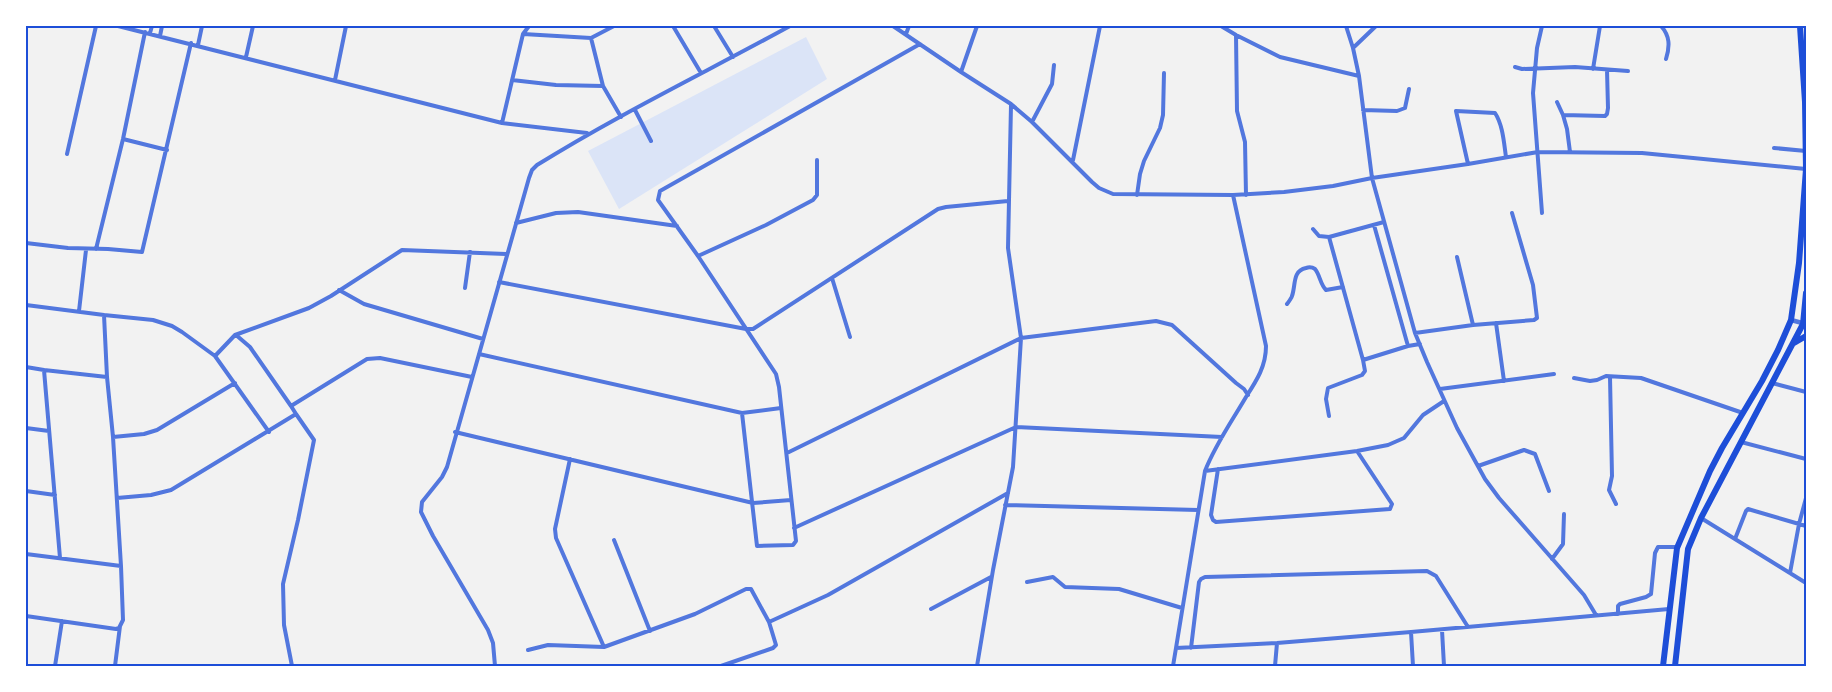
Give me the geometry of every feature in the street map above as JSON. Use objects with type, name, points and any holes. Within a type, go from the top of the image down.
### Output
[{"type":"highway","points":[[1663,666],[1677,548],[1710,471],[1778,350],[1791,320],[1799,263],[1806,170],[1800,26]]},
{"type":"highway","points":[[1675,666],[1688,549],[1701,518],[1805,324],[1806,293]]},
{"type":"highway","points":[[1793,343],[1806,336]]},
{"type":"street","points":[[67,154],[96,26]]},
{"type":"street","points":[[118,26],[502,123],[589,133]]},
{"type":"street","points":[[96,249],[148,32],[152,26]]},
{"type":"street","points":[[160,36],[162,26]]},
{"type":"street","points":[[198,45],[202,26]]},
{"type":"street","points":[[246,57],[253,26]]},
{"type":"street","points":[[335,80],[346,26]]},
{"type":"street","points":[[502,123],[523,34],[529,26]]},
{"type":"street","points":[[523,34],[591,38],[614,26]]},
{"type":"street","points":[[673,26],[701,73]]},
{"type":"street","points":[[714,26],[733,57]]},
{"type":"street","points":[[495,666],[493,644],[488,630],[421,512],[422,502],[445,472],[526,183],[537,165],[589,133],[790,26]]},
{"type":"street","points":[[893,26],[1011,104],[1073,161],[1092,182],[1106,192],[1120,195],[1246,195],[1333,186],[1538,152],[1642,153],[1806,170]]},
{"type":"street","points":[[906,34],[909,26]]},
{"type":"street","points":[[961,72],[977,26]]},
{"type":"street","points":[[1073,161],[1100,26]]},
{"type":"street","points":[[1221,26],[1236,36],[1280,57],[1359,76]]},
{"type":"street","points":[[1346,26],[1359,76],[1372,178],[1415,333],[1444,400],[1478,466],[1499,498],[1584,594],[1596,615]]},
{"type":"street","points":[[1353,48],[1376,26]]},
{"type":"street","points":[[1542,26],[1535,68],[1533,107],[1542,213]]},
{"type":"street","points":[[1593,69],[1600,26]]},
{"type":"street","points":[[1661,26],[1669,37],[1666,59]]},
{"type":"street","points":[[1236,36],[1237,111],[1245,142],[1246,195]]},
{"type":"street","points":[[591,38],[603,86],[621,117]]},
{"type":"street","points":[[26,243],[86,250],[142,252],[191,43]]},
{"type":"street","points":[[742,413],[757,546],[793,545],[796,541],[787,453],[778,380],[774,369],[658,200],[658,193],[921,44]]},
{"type":"street","points":[[1032,122],[1052,84],[1054,65]]},
{"type":"street","points":[[1515,67],[1628,71]]},
{"type":"street","points":[[1563,115],[1606,115],[1608,108],[1607,70]]},
{"type":"street","points":[[1137,195],[1142,168],[1160,128],[1163,115],[1164,73]]},
{"type":"street","points":[[513,80],[556,85],[603,86]]},
{"type":"street","points":[[1363,110],[1397,111],[1405,108],[1409,89]]},
{"type":"street","points":[[1557,102],[1568,129],[1570,152]]},
{"type":"street","points":[[977,666],[991,577],[1014,467],[1021,338],[1009,261],[1011,104]]},
{"type":"street","points":[[634,110],[651,141]]},
{"type":"street","points":[[1468,164],[1456,111],[1496,114],[1506,158]]},
{"type":"street","points":[[123,139],[167,150]]},
{"type":"street","points":[[1774,148],[1806,151]]},
{"type":"street","points":[[698,256],[766,225],[813,200],[817,195],[817,160]]},
{"type":"street","points":[[1173,666],[1205,471],[1209,459],[1264,367],[1266,346],[1233,195]]},
{"type":"street","points":[[499,282],[746,329],[759,327],[938,209],[1008,201]]},
{"type":"street","points":[[515,223],[556,213],[578,212],[677,226]]},
{"type":"street","points":[[1415,333],[1534,320],[1537,315],[1533,285],[1512,213]]},
{"type":"street","points":[[1313,229],[1319,236],[1329,237],[1384,222]]},
{"type":"street","points":[[1374,225],[1408,346]]},
{"type":"street","points":[[1329,237],[1365,371],[1362,375],[1328,388],[1326,399],[1329,416]]},
{"type":"street","points":[[79,312],[86,250]]},
{"type":"street","points":[[215,356],[235,335],[309,308],[402,250],[506,254]]},
{"type":"street","points":[[465,288],[470,252]]},
{"type":"street","points":[[1457,256],[1473,325]]},
{"type":"street","points":[[1287,304],[1293,293],[1296,276],[1306,268],[1315,269],[1326,290],[1342,287]]},
{"type":"street","points":[[832,278],[850,337]]},
{"type":"street","points":[[339,290],[364,304],[483,339]]},
{"type":"street","points":[[26,305],[153,320],[172,326],[215,356],[269,432]]},
{"type":"street","points":[[104,315],[123,620],[115,666]]},
{"type":"street","points":[[1791,320],[1805,324]]},
{"type":"street","points":[[787,453],[1021,338],[1156,321],[1172,325],[1248,395]]},
{"type":"street","points":[[1496,323],[1504,381]]},
{"type":"street","points":[[235,335],[250,347],[314,440],[283,584],[284,625],[292,666]]},
{"type":"street","points":[[1363,360],[1420,344]]},
{"type":"street","points":[[479,354],[742,413],[781,408]]},
{"type":"street","points":[[291,406],[356,364],[373,357],[472,377]]},
{"type":"street","points":[[26,367],[107,377]]},
{"type":"street","points":[[44,370],[60,558]]},
{"type":"street","points":[[1440,389],[1554,374]]},
{"type":"street","points":[[1574,378],[1590,381],[1605,376],[1646,379],[1743,413]]},
{"type":"street","points":[[1610,377],[1612,476],[1609,490],[1616,504]]},
{"type":"street","points":[[113,437],[151,432],[235,383]]},
{"type":"street","points":[[1772,383],[1806,392]]},
{"type":"street","points":[[1205,471],[1388,445],[1404,438],[1423,415],[1444,400]]},
{"type":"street","points":[[117,498],[166,492],[296,414]]},
{"type":"street","points":[[794,528],[1016,427],[1223,436]]},
{"type":"street","points":[[26,428],[49,430]]},
{"type":"street","points":[[455,432],[753,503],[792,500]]},
{"type":"street","points":[[1741,442],[1806,459]]},
{"type":"street","points":[[1478,466],[1524,450],[1530,451],[1535,454],[1549,491]]},
{"type":"street","points":[[1218,469],[1211,515],[1216,522],[1390,509],[1392,504],[1357,451]]},
{"type":"street","points":[[570,459],[555,529],[556,538],[604,647]]},
{"type":"street","points":[[26,491],[55,495]]},
{"type":"street","points":[[769,622],[828,595],[1008,493]]},
{"type":"street","points":[[1790,573],[1806,498]]},
{"type":"street","points":[[1005,505],[1198,510]]},
{"type":"street","points":[[1736,539],[1746,511],[1749,509],[1806,526]]},
{"type":"street","points":[[1552,559],[1563,544],[1564,514]]},
{"type":"street","points":[[1701,518],[1806,583]]},
{"type":"street","points":[[614,540],[650,631]]},
{"type":"street","points":[[1618,614],[1620,604],[1651,594],[1655,553],[1658,547],[1677,548]]},
{"type":"street","points":[[26,554],[121,566]]},
{"type":"street","points":[[1191,648],[1199,582],[1205,577],[1427,571],[1436,576],[1468,627]]},
{"type":"street","points":[[931,609],[991,577]]},
{"type":"street","points":[[1027,582],[1053,577],[1065,587],[1119,589],[1182,608]]},
{"type":"street","points":[[528,650],[548,645],[604,647],[701,612],[749,588],[753,590],[769,622],[776,645],[721,666]]},
{"type":"street","points":[[1176,648],[1277,643],[1442,630],[1669,609]]},
{"type":"street","points":[[26,616],[116,629],[121,625]]},
{"type":"street","points":[[55,666],[62,621]]},
{"type":"street","points":[[1442,630],[1444,666]]},
{"type":"street","points":[[1411,632],[1413,666]]},
{"type":"street","points":[[1275,666],[1277,643]]},
{"type":"shaded area","points":[[806,37],[827,79],[619,209],[588,151]]}]
